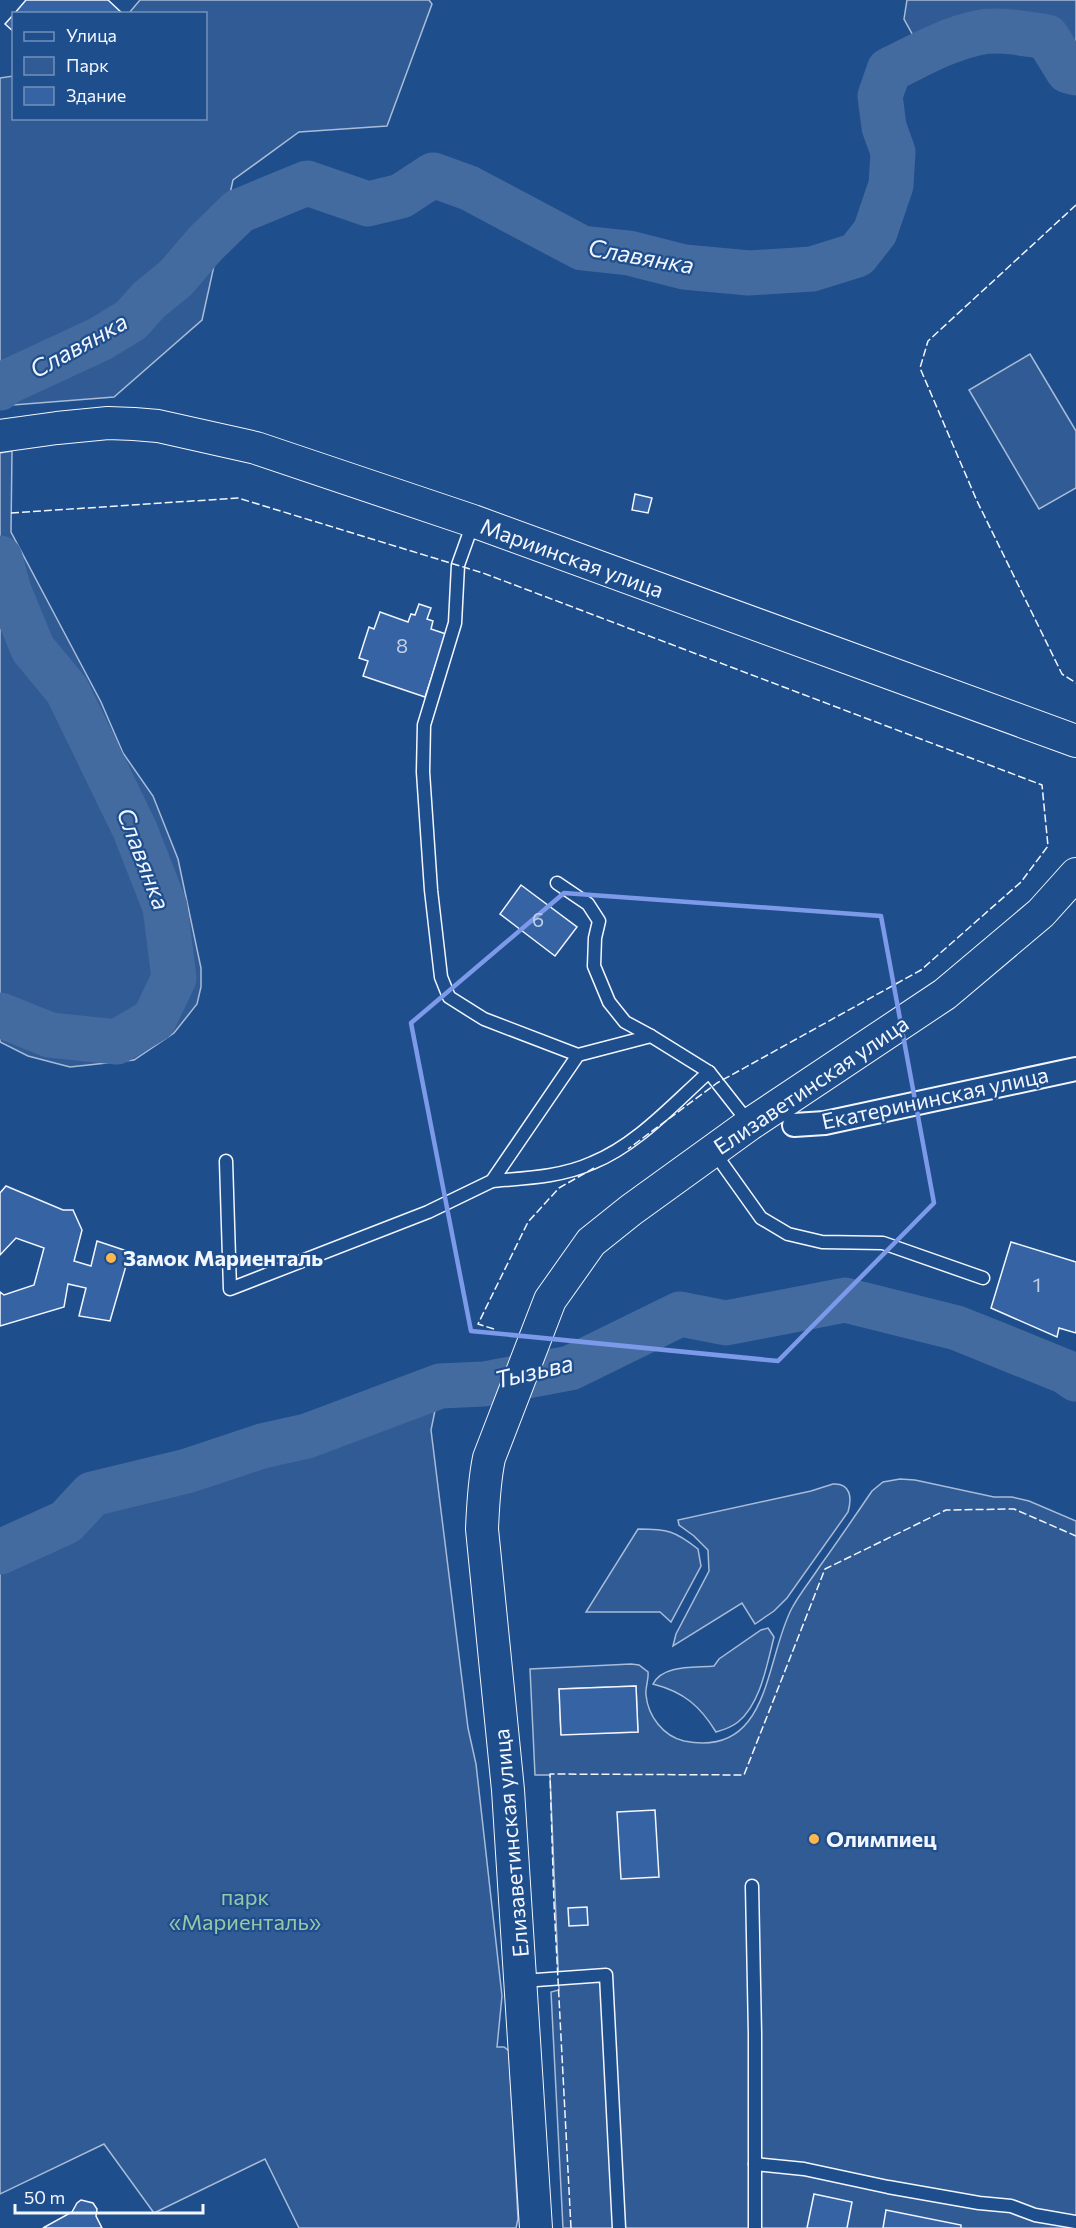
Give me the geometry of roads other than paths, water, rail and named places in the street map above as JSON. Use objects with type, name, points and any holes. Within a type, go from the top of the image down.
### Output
[{"type":"street","name":"Мариинская улица","points":[[0,436],[108,423],[134,424],[199,434],[256,448],[473,522],[1076,741]]},
{"type":"street","name":"Елизаветинская улица","points":[[536,2228],[508,1790],[483,1529],[484,1482],[489,1458],[550,1300],[591,1242],[631,1209],[750,1124],[945,994],[1041,913],[1076,874]]},
{"type":"street","name":"Екатерининская улица","points":[[794,1125],[825,1123],[1076,1069]]},
{"type":"lane","points":[[473,522],[458,565],[455,623],[424,725],[424,796],[431,890],[441,977],[449,997],[484,1019],[578,1055],[651,1036]]},
{"type":"lane","points":[[557,883],[588,904],[599,921],[595,938],[594,966],[609,1002],[625,1022],[709,1072],[750,1124]]},
{"type":"lane","points":[[492,1181],[578,1055]]},
{"type":"lane","points":[[226,1161],[230,1288],[428,1212],[492,1181],[538,1178],[594,1163],[632,1140],[709,1072]]},
{"type":"lane","points":[[713,1151],[761,1218],[788,1234],[822,1242],[883,1243],[983,1278]]},
{"type":"lane","points":[[752,1886],[755,2228]]},
{"type":"lane","points":[[522,1981],[606,1975],[619,2228]]},
{"type":"lane","points":[[755,2164],[804,2169],[888,2187],[979,2203],[1011,2206],[1035,2215],[1076,2222]]},
{"type":"waterway","name":"Славянка","points":[[0,388],[7,382],[100,339],[131,320],[149,300],[176,278],[205,244],[239,211],[307,183],[368,204],[401,196],[433,175],[469,188],[582,248],[629,253],[684,267],[749,273],[812,269],[857,255],[875,232],[891,185],[893,152],[884,127],[880,96],[889,70],[954,40],[994,31],[1047,37],[1068,71],[1076,73]]},
{"type":"waterway","name":"Славянка","points":[[0,558],[9,591],[33,649],[67,690],[135,830],[165,907],[174,978],[154,1020],[117,1042],[50,1035],[0,1015]]},
{"type":"waterway","name":"Тызьва","points":[[0,1552],[66,1522],[92,1494],[187,1471],[262,1446],[307,1436],[440,1386],[484,1384],[570,1368],[680,1314],[726,1323],[845,1300],[957,1328],[1066,1372],[1076,1379]]},
{"type":"place","name":"Замок Мариенталь","points":[[111,1258]]},
{"type":"place","name":"Олимпиец","points":[[814,1839]]},
{"type":"park label","name":"парк «Мариенталь»","points":[[245,1910]]}]
